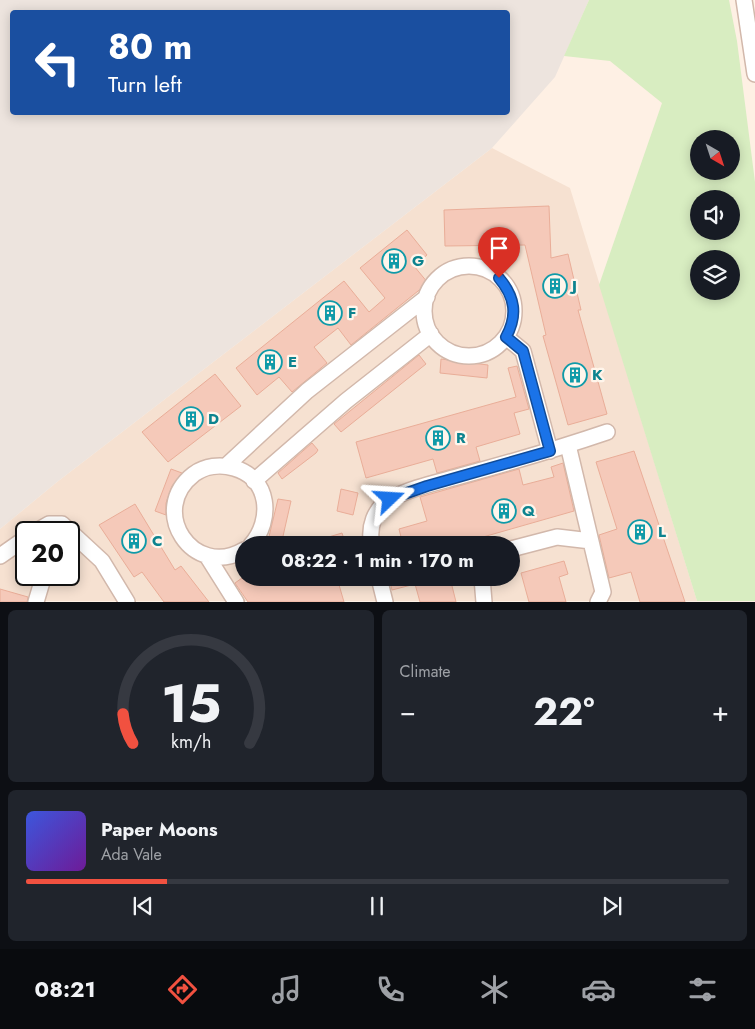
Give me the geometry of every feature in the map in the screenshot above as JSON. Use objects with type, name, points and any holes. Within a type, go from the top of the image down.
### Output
[{"type":"street","points":[[744,0],[755,74]]},
{"type":"street","points":[[226,466],[307,391],[427,297],[434,284],[451,271],[473,267],[487,270],[504,284],[514,303],[512,327],[496,348],[482,354],[468,356],[447,350],[431,334],[426,322],[427,297]]},
{"type":"street","points":[[254,481],[346,400],[431,334]]},
{"type":"street","points":[[506,337],[523,351],[550,451]]},
{"type":"street","points":[[370,536],[377,511],[390,499],[427,486],[550,451],[607,432]]},
{"type":"street","points":[[568,445],[604,592],[598,602]]},
{"type":"street","points":[[235,555],[222,558],[207,556],[188,545],[179,534],[174,520],[174,506],[178,492],[186,480],[198,471],[211,466],[226,466],[246,473],[262,493],[266,508],[265,522],[259,536]]},
{"type":"street","points":[[520,547],[557,537],[591,541]]},
{"type":"street","points":[[80,541],[102,561],[127,602]]},
{"type":"street","points":[[0,556],[15,548]]},
{"type":"street","points":[[207,556],[236,602]]},
{"type":"street","points":[[36,602],[41,586]]},
{"type":"street","points":[[382,586],[385,602]]},
{"type":"street","points":[[483,586],[484,602]]},
{"type":"shaded area","points":[[0,0],[589,0],[555,77],[492,148],[57,482],[0,529]]},
{"type":"shaded area","points":[[492,148],[570,188],[697,601],[0,601],[0,529],[57,482]]},
{"type":"green space","points":[[589,0],[729,0],[737,41],[755,182],[755,601],[697,601],[599,285],[662,103],[610,61],[564,56]]},
{"type":"building","points":[[549,206],[551,258],[568,254],[581,310],[578,310],[607,414],[568,425],[543,336],[546,335],[525,245],[445,246],[444,210]]},
{"type":"building","points":[[407,230],[427,255],[414,266],[428,283],[351,345],[338,328],[314,347],[327,363],[292,392],[279,377],[257,395],[236,368],[344,281],[369,312],[385,298],[360,268]]},
{"type":"building","points":[[419,355],[426,364],[341,432],[334,424]]},
{"type":"building","points":[[441,359],[488,365],[487,378],[440,373]]},
{"type":"building","name":"R","points":[[517,366],[529,409],[514,413],[520,434],[476,447],[480,461],[437,473],[433,459],[366,478],[356,442],[516,397],[508,368]]},
{"type":"building","name":"D","points":[[215,374],[241,406],[168,462],[142,432]]},
{"type":"building","points":[[312,443],[318,450],[316,453],[282,479],[278,473]]},
{"type":"building","name":"L","points":[[634,451],[685,602],[640,602],[631,572],[609,578],[599,535],[617,529],[596,462]]},
{"type":"building","points":[[563,463],[574,511],[486,536],[401,536],[399,529],[427,521],[420,497],[519,469],[523,485],[554,477],[551,467]]},
{"type":"building","points":[[171,469],[182,473],[172,486],[166,503],[166,515],[155,511]]},
{"type":"building","points":[[341,489],[358,493],[353,515],[337,511]]},
{"type":"building","points":[[278,499],[291,501],[283,536],[269,536]]},
{"type":"building","name":"C","points":[[135,504],[175,570],[181,566],[209,602],[164,602],[142,572],[134,577],[99,525]]},
{"type":"building","points":[[342,533],[343,536],[332,536]]},
{"type":"building","points":[[564,561],[568,574],[559,577],[566,602],[529,602],[521,573]]},
{"type":"building","points":[[237,586],[339,586],[344,602],[248,602]]},
{"type":"building","points":[[391,586],[407,586],[392,590]]},
{"type":"building","points":[[416,586],[452,586],[456,602],[420,602]]},
{"type":"building","points":[[0,589],[28,597],[27,602],[0,602]]},
{"type":"place","name":"G","points":[[394,261]]},
{"type":"place","name":"J","points":[[555,286]]},
{"type":"place","name":"F","points":[[330,313]]},
{"type":"place","name":"E","points":[[270,362]]},
{"type":"place","name":"K","points":[[575,375]]},
{"type":"place","name":"D","points":[[191,419]]},
{"type":"place","name":"R","points":[[438,438]]},
{"type":"place","name":"Q","points":[[504,511]]},
{"type":"place","name":"L","points":[[640,532]]},
{"type":"place","name":"C","points":[[134,541]]},
{"type":"route","points":[[390,499],[427,486],[550,451],[523,351],[506,337],[512,327],[514,303],[509,289],[499,278]]}]
